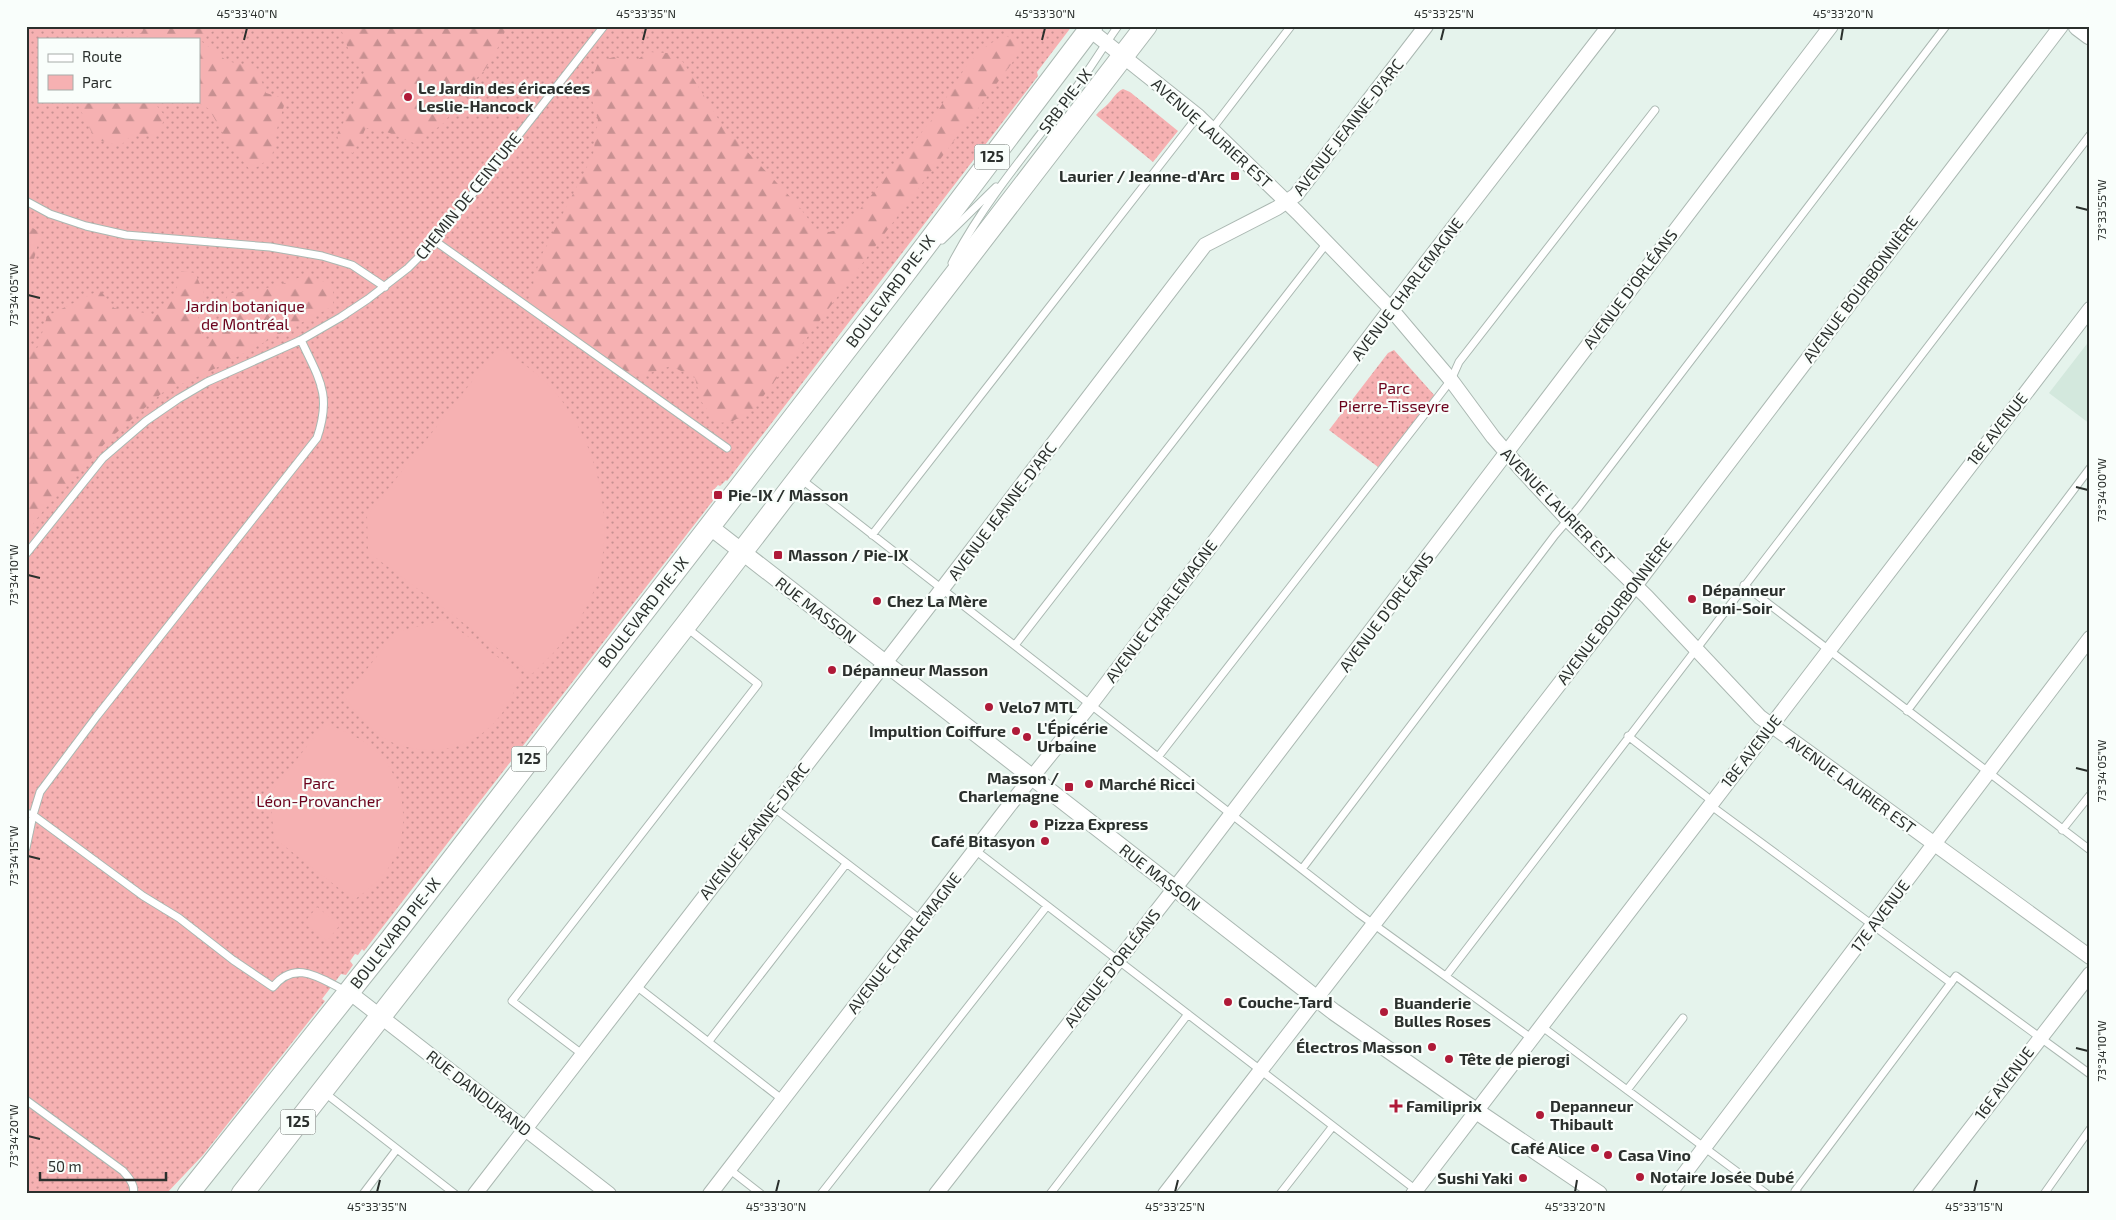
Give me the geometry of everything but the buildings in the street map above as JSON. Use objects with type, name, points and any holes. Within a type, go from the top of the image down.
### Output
[{"type":"main road","name":"125","points":[[242,1194],[382,1017],[685,626],[1146,26]]},
{"type":"main road","points":[[2078,26],[2090,35]]},
{"type":"main road","name":"BOULEVARD PIE-IX","points":[[188,1194],[349,992],[896,285],[1091,28]]},
{"type":"street","name":"AVENUE JEANNE-D'ARC","points":[[475,1194],[1205,245],[1288,202],[1301,190],[1426,26]]},
{"type":"street","name":"AVENUE CHARLEMAGNE","points":[[710,1194],[1090,704],[1609,26]]},
{"type":"street","name":"AVENUE D'ORLÉANS","points":[[936,1194],[1174,888],[1831,26]]},
{"type":"street","name":"AVENUE BOURBONNIÈRE","points":[[1165,1194],[1635,584],[2061,26]]},
{"type":"street","name":"AVENUE LAURIER EST","points":[[1091,28],[1198,116],[1288,202],[1391,309],[1451,380],[1506,453],[1568,520],[1635,584],[1760,718],[2090,957]]},
{"type":"street","name":"18E AVENUE","points":[[1417,1192],[1475,1111],[2090,309]]},
{"type":"street","name":"RUE MASSON","points":[[709,526],[1316,997],[1475,1111],[1599,1194]]},
{"type":"street","name":"17E AVENUE","points":[[1669,1194],[2090,638]]},
{"type":"street","name":"16E AVENUE","points":[[1920,1194],[2039,1037],[2090,974]]},
{"type":"street","name":"RUE DANDURAND","points":[[349,992],[609,1194]]},
{"type":"lane","name":"CHEMIN DE CEINTURE","points":[[26,554],[103,458],[146,421],[207,382],[301,340],[341,317],[386,286],[408,268],[435,241],[604,26]]},
{"type":"lane","name":"SRB PIE-IX","points":[[926,312],[966,238],[1009,174],[1082,80],[1118,26]]},
{"type":"lane","points":[[1212,129],[1291,26]]},
{"type":"lane","points":[[1302,869],[1946,26]]},
{"type":"lane","points":[[1158,757],[1451,380],[1459,362],[1655,110]]},
{"type":"lane","points":[[872,535],[1198,116]]},
{"type":"lane","points":[[1446,976],[1695,648],[2090,135]]},
{"type":"lane","name":"SRB PIE-IX","points":[[896,285],[1009,174]]},
{"type":"lane","points":[[26,201],[50,214],[86,226],[126,235],[270,247],[322,256],[352,265],[386,286]]},
{"type":"lane","points":[[435,241],[727,448]]},
{"type":"lane","points":[[1015,645],[1327,243]]},
{"type":"lane","points":[[26,848],[30,814],[40,792],[97,716],[317,438],[324,418],[325,400],[320,382],[301,340]]},
{"type":"lane","points":[[1907,711],[2090,468]]},
{"type":"lane","points":[[799,478],[1373,924],[1531,1038]]},
{"type":"lane","points":[[1744,585],[2090,850]]},
{"type":"lane","points":[[582,1054],[512,1001],[758,684],[685,626]]},
{"type":"lane","points":[[1628,736],[1711,803],[1951,983]]},
{"type":"lane","points":[[2062,830],[2090,795]]},
{"type":"lane","points":[[773,806],[921,920]]},
{"type":"lane","points":[[30,814],[143,896],[179,918],[233,960],[273,987],[285,976],[306,973],[320,977],[349,992]]},
{"type":"lane","points":[[975,850],[1417,1192]]},
{"type":"lane","points":[[709,1041],[846,864]]},
{"type":"lane","points":[[821,1194],[1047,906]]},
{"type":"lane","points":[[1795,1193],[1956,976],[2090,1074]]},
{"type":"lane","points":[[635,985],[783,1100]]},
{"type":"lane","points":[[1050,1194],[1188,1014]]},
{"type":"lane","points":[[1627,1090],[1683,1018]]},
{"type":"lane","points":[[1541,1026],[1767,1194]]},
{"type":"lane","points":[[323,1091],[455,1194]]},
{"type":"lane","points":[[26,1100],[123,1171],[130,1178],[134,1189],[133,1194]]},
{"type":"lane","points":[[1280,1194],[1333,1126]]},
{"type":"lane","points":[[2044,1194],[2090,1129]]},
{"type":"lane","points":[[198,1194],[235,1135]]},
{"type":"lane","points":[[363,1194],[397,1149]]},
{"type":"lane","points":[[236,1194],[274,1153]]},
{"type":"lane","points":[[729,1169],[761,1194]]},
{"type":"shaded area","points":[[2090,340],[2090,424],[2049,393]]},
{"type":"green space","name":"Jardin botanique de Montréal","points":[[26,26],[1072,26],[1037,72],[1038,76],[727,481],[720,486],[718,485],[712,492],[715,498],[364,951],[362,949],[358,955],[355,954],[350,961],[353,965],[346,975],[341,974],[322,999],[325,1001],[203,1155],[166,1194],[26,1194]]},
{"type":"green space","points":[[144,26],[219,26],[201,41],[227,61],[257,68],[266,93],[286,99],[277,129],[272,157],[251,171],[231,147],[209,109],[197,102],[200,102],[200,38],[122,38],[142,33]]},
{"type":"green space","name":"Le Jardin des éricacées Leslie-Hancock","points":[[337,26],[507,26],[500,44],[484,71],[467,88],[445,122],[416,144],[382,130],[366,128],[353,153],[340,150],[337,134],[352,107],[364,72],[350,54],[342,32]]},
{"type":"green space","points":[[1004,35],[1017,41],[1021,51],[753,410],[731,422],[717,423],[701,401],[695,378],[671,366],[647,374],[628,376],[598,352],[571,342],[544,325],[529,299],[540,258],[593,155],[598,120],[592,100],[592,78],[599,61],[614,57],[628,60],[638,59],[649,52],[668,53],[683,62],[722,125],[797,204],[816,229],[829,232],[845,228],[934,117],[965,68],[982,49]]},
{"type":"green space","points":[[1123,89],[1130,92],[1178,131],[1153,162],[1096,115]]},
{"type":"green space","points":[[83,102],[154,102],[165,116],[159,135],[133,134],[120,146],[95,139],[79,107]]},
{"type":"green space","points":[[26,224],[41,233],[34,259],[26,265]]},
{"type":"green space","points":[[181,271],[195,273],[204,293],[197,324],[207,347],[222,318],[228,293],[269,288],[307,274],[333,286],[333,306],[214,369],[162,393],[108,440],[43,511],[26,533],[26,354],[38,347],[47,316],[100,290],[114,308],[157,315],[174,298]]},
{"type":"green space","points":[[498,348],[525,365],[541,378],[556,393],[575,420],[594,464],[604,512],[602,559],[592,595],[579,620],[562,644],[532,674],[368,552],[367,516]]},
{"type":"green space","name":"Parc Pierre-Tisseyre","points":[[1394,350],[1435,396],[1378,467],[1329,430],[1388,353]]},
{"type":"green space","points":[[444,620],[521,673],[515,691],[496,720],[484,732],[470,741],[454,747],[436,750],[402,746],[382,737],[369,726],[345,697],[396,632]]},
{"type":"green space","name":"Parc Léon-Provancher","points":[[325,723],[364,742],[382,757],[392,772],[399,789],[403,807],[400,843],[393,860],[383,875],[354,900],[274,838],[270,794]]},
{"type":"green space","points":[[317,907],[340,925],[327,941],[304,923]]},
{"type":"place","name":"Le Jardin des éricacées Leslie-Hancock","points":[[408,97]]},
{"type":"place","name":"Laurier / Jeanne-d'Arc","points":[[1235,176]]},
{"type":"place","name":"Pie-IX / Masson","points":[[718,495]]},
{"type":"place","name":"Masson / Pie-IX","points":[[778,555]]},
{"type":"place","name":"Dépanneur Boni-Soir","points":[[1692,599]]},
{"type":"place","name":"Chez La Mère","points":[[877,601]]},
{"type":"place","name":"Dépanneur Masson","points":[[832,670]]},
{"type":"place","name":"Velo7 MTL","points":[[989,707]]},
{"type":"place","name":"Impultion Coiffure","points":[[1016,731]]},
{"type":"place","name":"L'Épicérie Urbaine","points":[[1027,737]]},
{"type":"place","name":"Marché Ricci","points":[[1089,784]]},
{"type":"place","name":"Masson / Charlemagne","points":[[1069,787]]},
{"type":"place","name":"Pizza Express","points":[[1034,824]]},
{"type":"place","name":"Café Bitasyon","points":[[1045,841]]},
{"type":"place","name":"Couche-Tard","points":[[1228,1002]]},
{"type":"place","name":"Buanderie Bulles Roses","points":[[1384,1012]]},
{"type":"place","name":"Électros Masson","points":[[1432,1047]]},
{"type":"place","name":"Tête de pierogi","points":[[1449,1059]]},
{"type":"place","name":"Familiprix","points":[[1396,1106]]},
{"type":"place","name":"Depanneur Thibault","points":[[1540,1115]]},
{"type":"place","name":"Café Alice","points":[[1595,1148]]},
{"type":"place","name":"Casa Vino","points":[[1608,1155]]},
{"type":"place","name":"Notaire Josée Dubé","points":[[1640,1177]]},
{"type":"place","name":"Sushi Yaki","points":[[1523,1178]]}]
